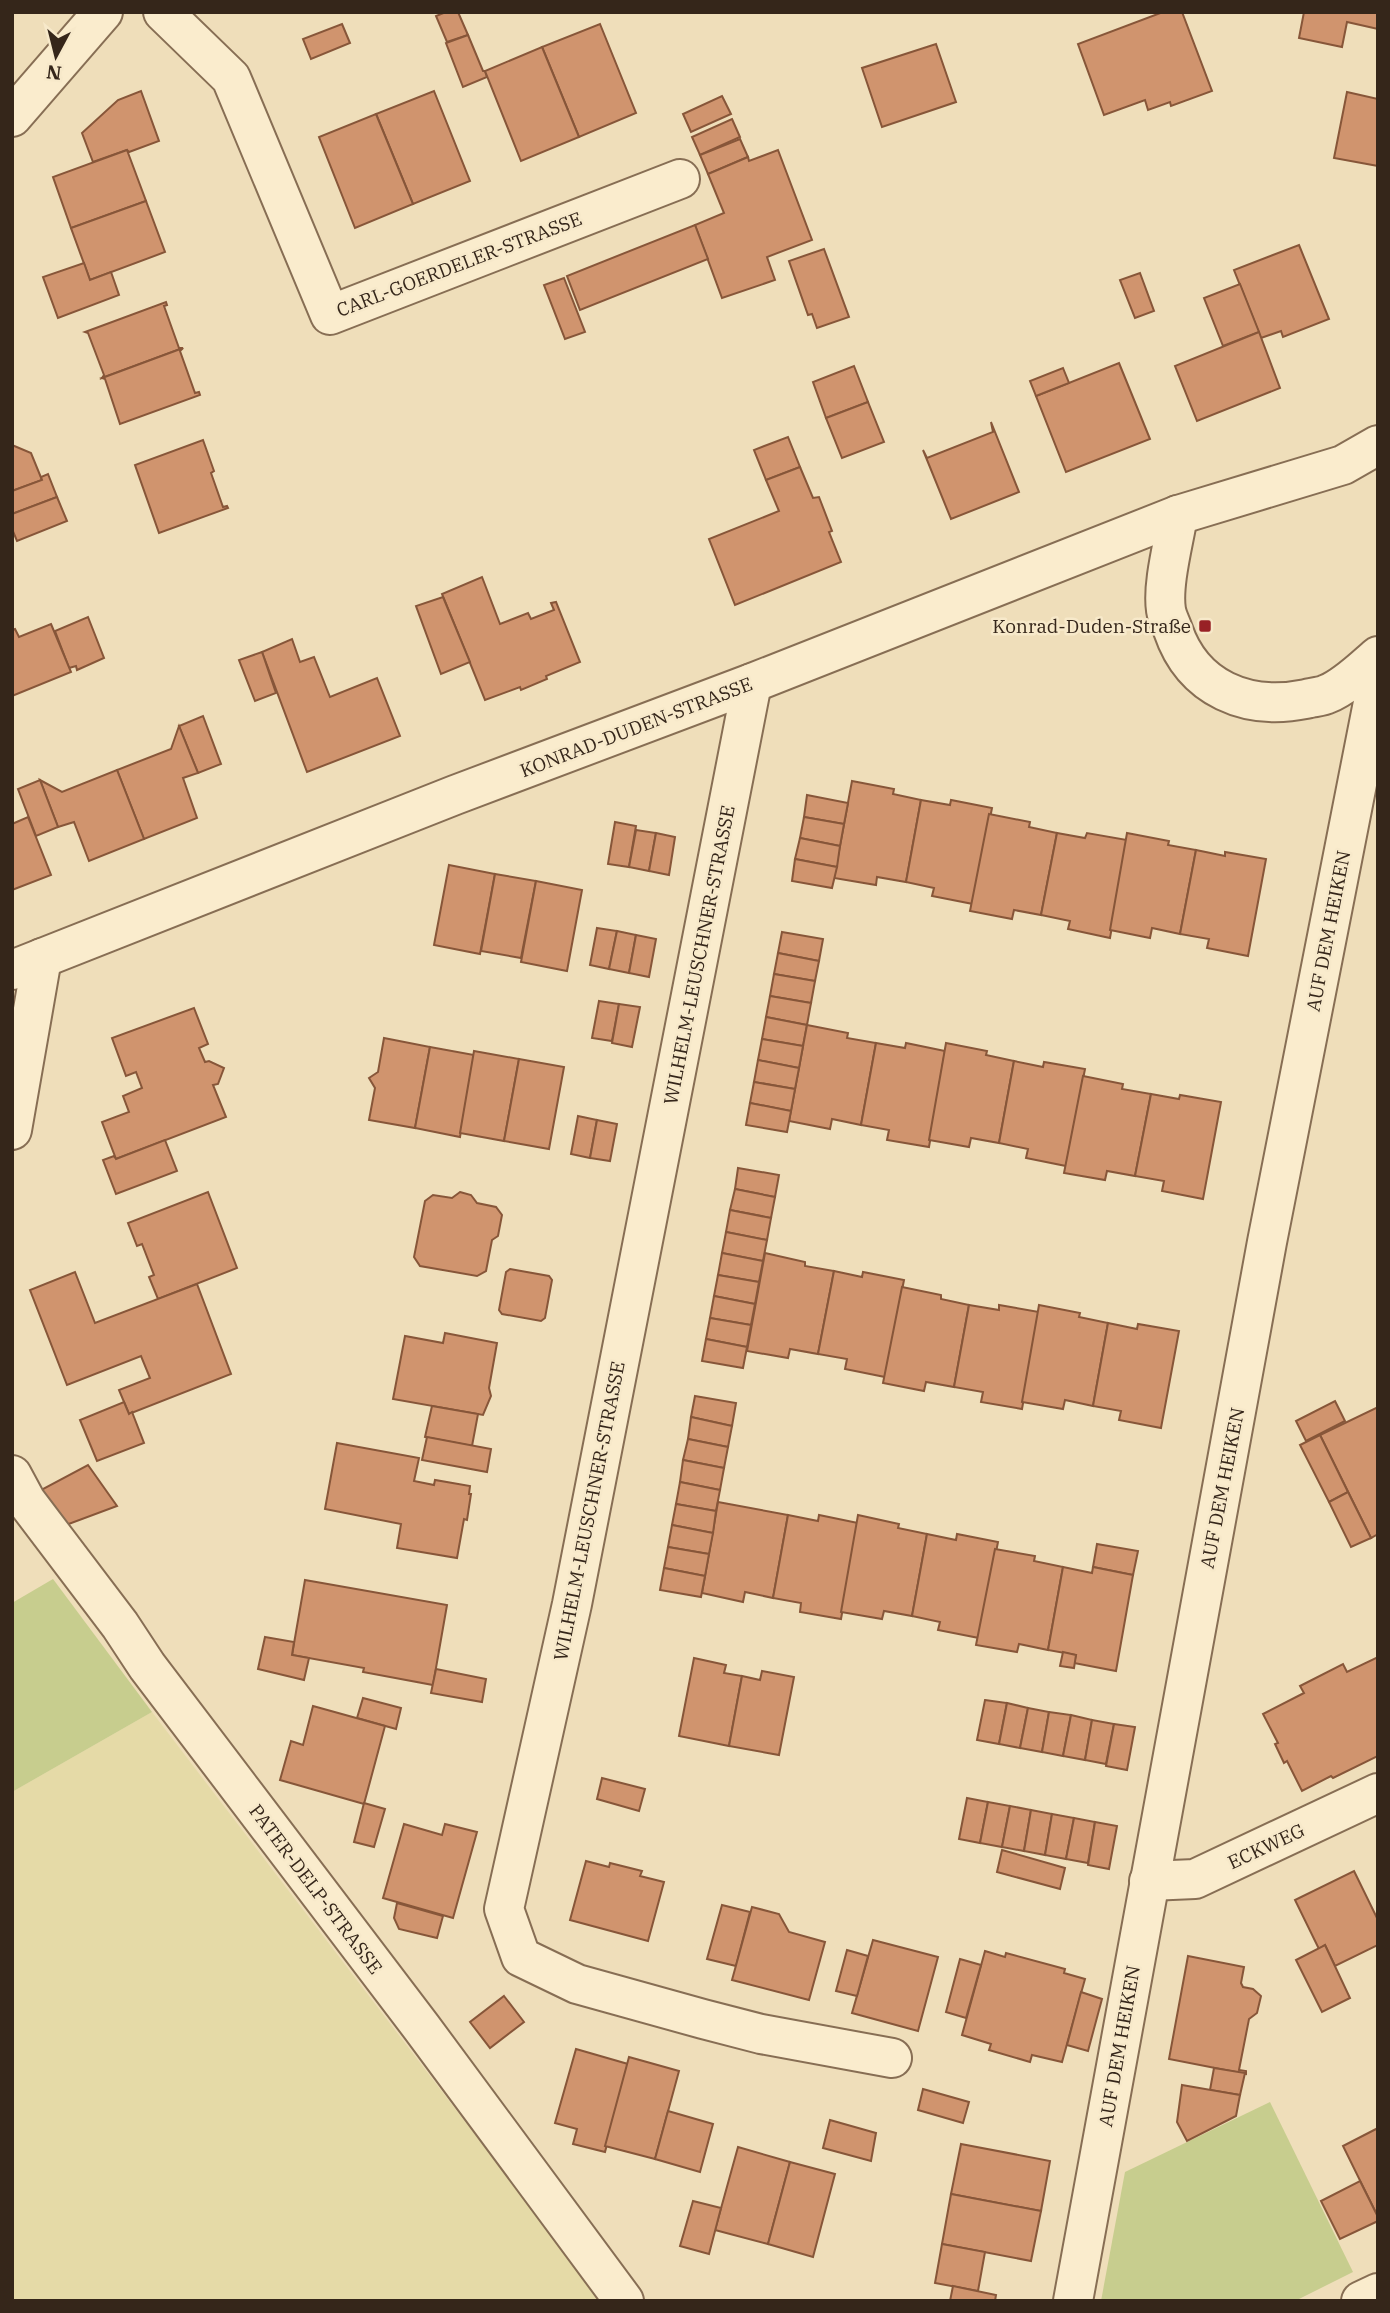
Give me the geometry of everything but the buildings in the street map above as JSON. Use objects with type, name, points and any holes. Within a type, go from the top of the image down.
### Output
[{"type":"street","points":[[12,117],[103,12]]},
{"type":"street","name":"CARL-GOERDELER-STRASSE","points":[[163,12],[231,78],[330,315],[680,179]]},
{"type":"street","name":"KONRAD-DUDEN-STRASSE","points":[[27,964],[1178,515],[1343,465],[1378,445]]},
{"type":"street","points":[[1178,515],[1167,575],[1166,609],[1177,641],[1192,666],[1216,687],[1248,700],[1284,703],[1327,694],[1378,656]]},
{"type":"street","name":"AUF DEM HEIKEN","points":[[1073,2301],[1267,1242],[1378,677]]},
{"type":"street","name":"WILHELM-LEUSCHNER-STRASSE","points":[[751,683],[572,1604],[504,1909],[521,1957],[577,1984],[761,2034],[892,2058]]},
{"type":"street","points":[[12,1130],[27,964]]},
{"type":"street","name":"PATER-DELP-STRASSE","points":[[12,1475],[26,1501],[120,1625],[147,1666],[624,2301]]},
{"type":"street","name":"ECKWEG","points":[[1149,1881],[1195,1879],[1378,1793]]},
{"type":"street","points":[[1361,2301],[1378,2292]]},
{"type":"shaded area","points":[[152,1712],[602,2301],[12,2301],[12,1792]]},
{"type":"green space","points":[[53,1579],[152,1712],[12,1792],[12,1603]]},
{"type":"green space","points":[[1270,2102],[1353,2272],[1295,2301],[1101,2301],[1125,2172]]},
{"type":"place","name":"Konrad-Duden-Straße","points":[[1205,626]]}]
